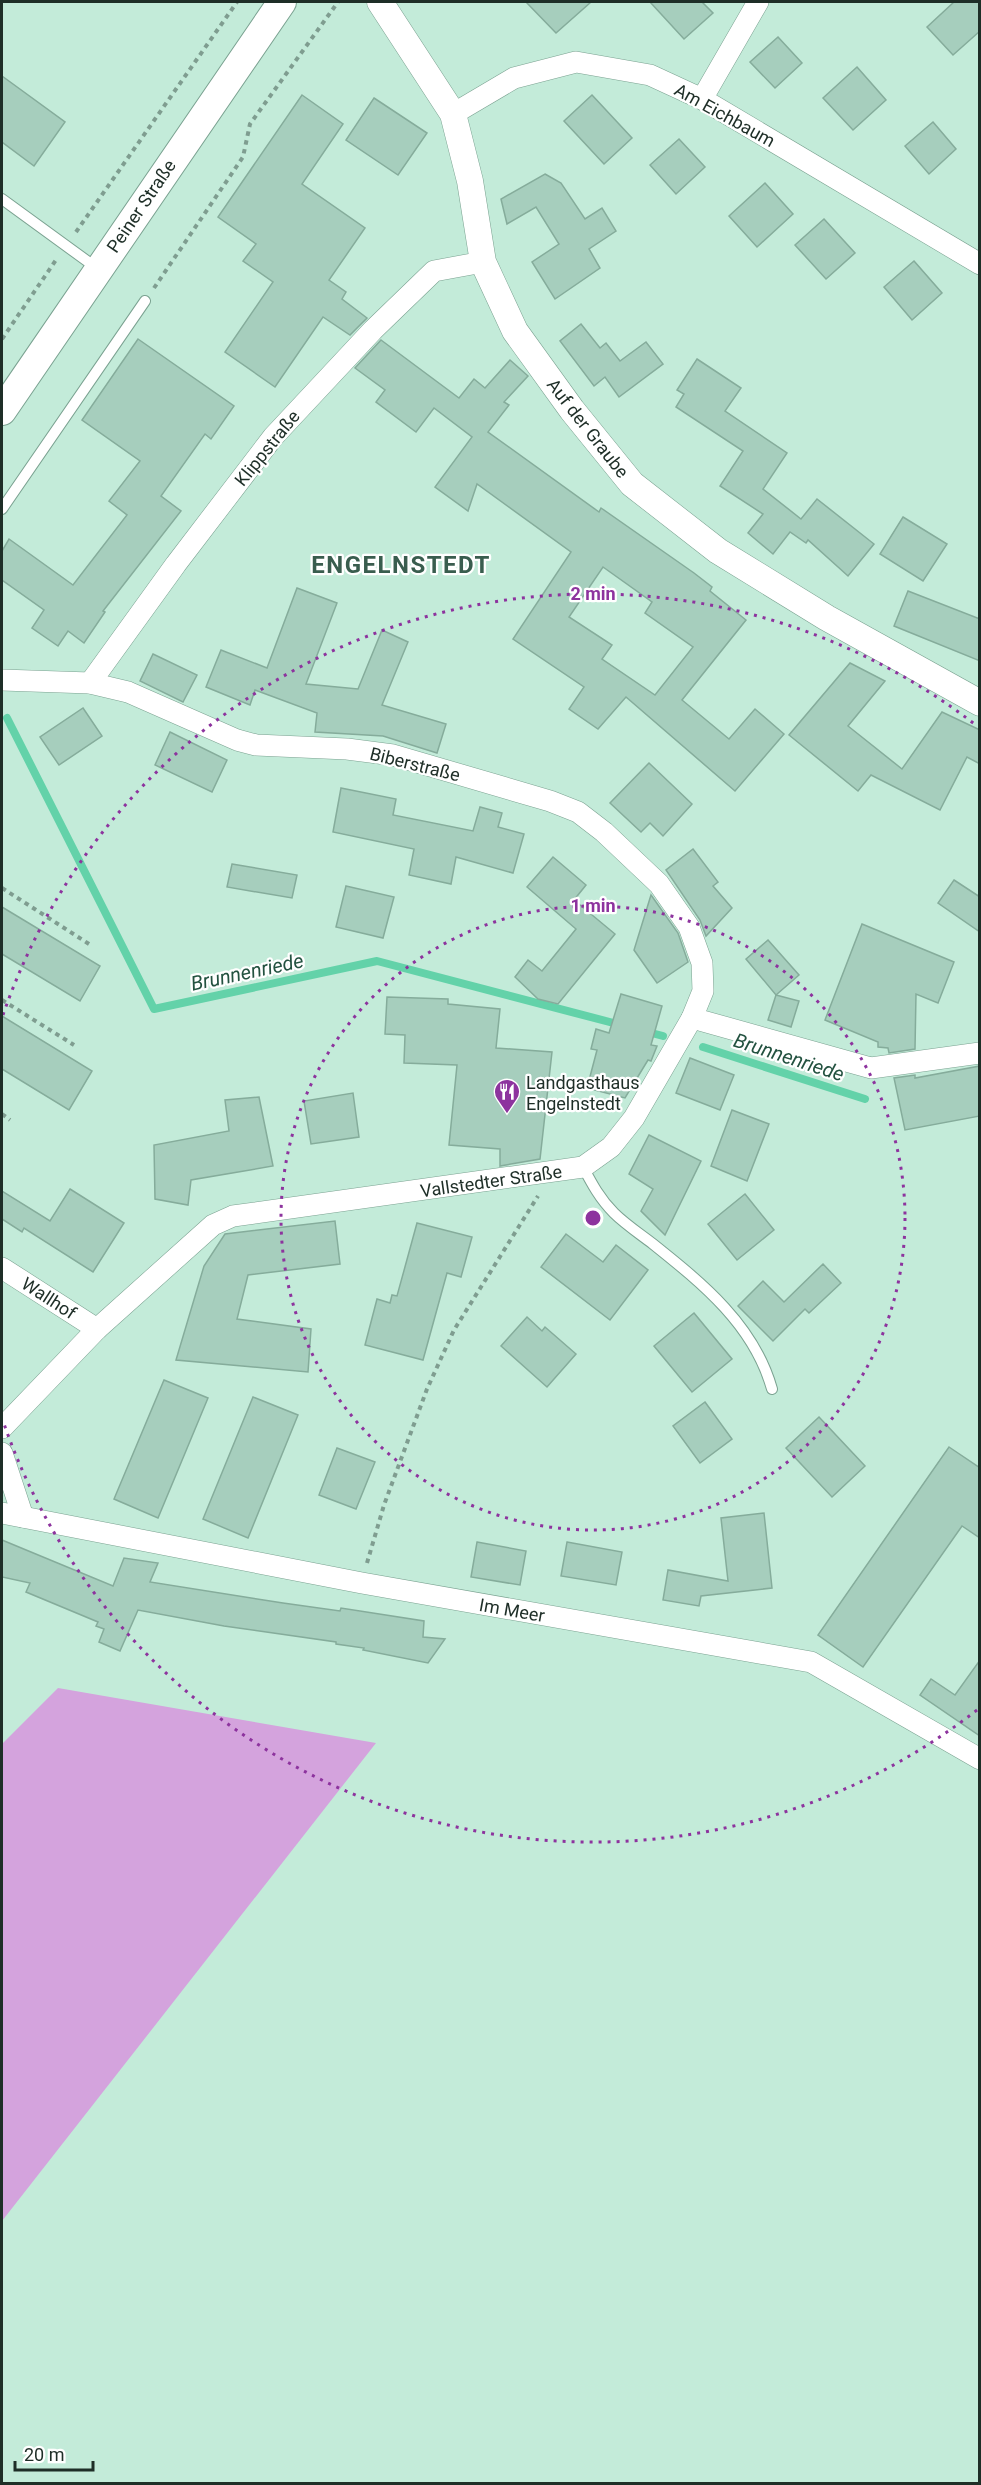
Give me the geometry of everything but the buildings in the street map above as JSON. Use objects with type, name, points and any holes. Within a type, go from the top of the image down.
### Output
[{"type":"main road","name":"Peiner Straße","points":[[2,411],[282,2]]},
{"type":"street","name":"Auf der Graube","points":[[380,2],[453,114],[470,182],[483,262],[515,331],[572,410],[632,484],[718,551],[827,618],[980,703]]},
{"type":"street","points":[[702,99],[758,2]]},
{"type":"street","name":"Am Eichbaum","points":[[453,114],[514,78],[576,62],[650,75],[702,99],[980,264]]},
{"type":"street","name":"Klippstraße","points":[[90,683],[176,564],[273,437],[373,330],[434,271],[483,262]]},
{"type":"street","name":"Biberstraße","points":[[2,680],[90,683],[128,692],[237,740],[256,745],[347,749],[393,755],[550,801],[578,812],[604,832],[659,884],[689,927],[702,963],[703,991],[692,1018]]},
{"type":"street","points":[[692,1018],[871,1068],[980,1053]]},
{"type":"street","name":"Vallstedter Straße","points":[[2,1428],[97,1329],[213,1225],[233,1216],[534,1176],[583,1167],[610,1147],[634,1118],[692,1018]]},
{"type":"street","name":"Wallhof","points":[[2,1268],[97,1329]]},
{"type":"street","points":[[2,1453],[24,1517]]},
{"type":"street","name":"Im Meer","points":[[2,1513],[362,1583],[811,1662],[980,1759]]},
{"type":"lane","points":[[2,200],[98,269]]},
{"type":"lane","points":[[2,509],[145,300]]},
{"type":"lane","points":[[583,1167],[597,1193],[614,1213],[704,1285],[728,1310],[756,1349],[765,1366],[772,1389]]},
{"type":"path","points":[[2,339],[237,2]]},
{"type":"path","points":[[145,300],[243,157],[250,124],[338,2]]},
{"type":"path","points":[[2,888],[89,944]]},
{"type":"path","points":[[2,1000],[74,1045]]},
{"type":"path","points":[[2,1114],[10,1120]]},
{"type":"path","points":[[362,1583],[384,1505],[427,1389],[454,1330],[538,1195],[534,1176]]},
{"type":"shaded area","points":[[58,1688],[376,1743],[2,2221],[2,1744]]},
{"type":"waterway","name":"Brunnenriede","points":[[7,718],[154,1009],[377,961],[621,1025]]},
{"type":"waterway","name":"Brunnenriede","points":[[644,1031],[663,1036]]},
{"type":"waterway","name":"Brunnenriede","points":[[703,1047],[865,1099]]},
{"type":"place","name":"Landgasthaus Engelnstedt","points":[[507,1115]]},
{"type":"district","name":"ENGELNSTEDT","points":[[401,565]]}]
